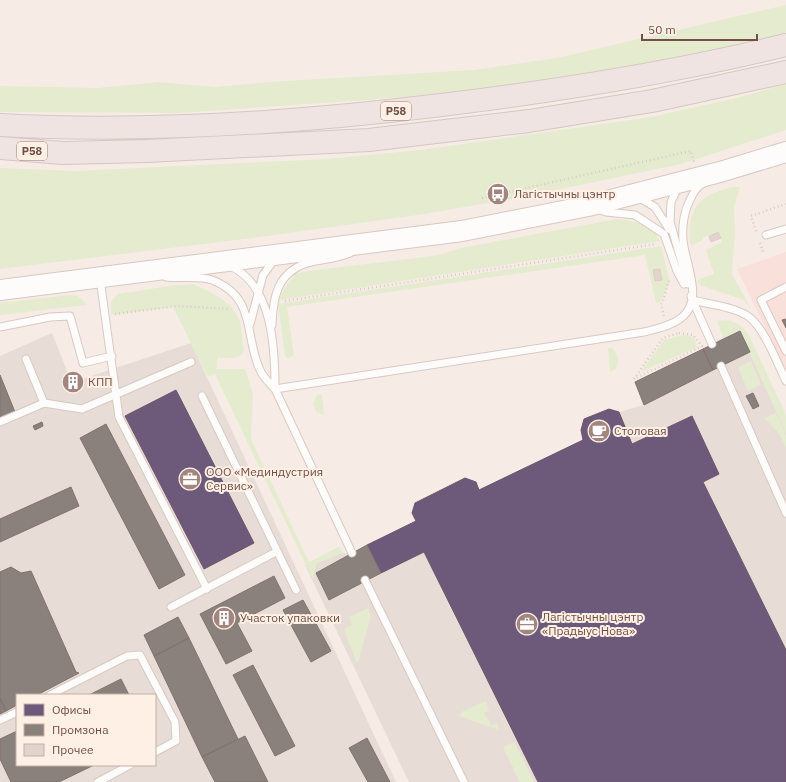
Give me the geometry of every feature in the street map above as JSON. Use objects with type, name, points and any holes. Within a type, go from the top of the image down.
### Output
[{"type":"highway","name":"Р58","points":[[0,125],[50,128],[146,127],[322,119],[513,97],[603,83],[729,59],[786,45]]},
{"type":"highway","name":"Р58","points":[[0,148],[63,153],[229,148],[369,140],[529,121],[652,101],[786,72]]},
{"type":"main road","points":[[0,290],[462,231],[588,206],[681,182],[786,152]]},
{"type":"lane","points":[[275,389],[644,332],[664,327],[680,319],[688,312],[692,300],[691,279],[683,240],[684,211],[700,185],[735,167]]},
{"type":"lane","points":[[676,248],[669,212],[671,202],[681,182]]},
{"type":"lane","points":[[629,195],[645,200],[655,207],[667,225],[676,248],[692,300]]},
{"type":"lane","points":[[588,206],[606,212],[635,215],[664,234],[678,272],[712,344]]},
{"type":"lane","points":[[766,235],[786,229]]},
{"type":"lane","points":[[271,338],[273,303],[279,284],[295,269],[308,263],[336,258],[353,252],[362,244]]},
{"type":"lane","points":[[250,325],[257,291],[263,275],[272,261],[285,254]]},
{"type":"lane","points":[[219,262],[238,270],[257,291],[264,305],[271,338],[275,389]]},
{"type":"lane","points":[[148,271],[159,276],[172,278],[201,278],[212,280],[228,289],[237,297],[250,325],[260,369],[264,377],[275,389],[352,553]]},
{"type":"lane","points":[[100,277],[112,356],[119,417],[207,589]]},
{"type":"lane","points":[[786,287],[761,300],[786,351]]},
{"type":"lane","points":[[692,300],[732,310],[750,317],[766,341],[786,382]]},
{"type":"lane","points":[[0,327],[50,317],[70,316],[84,363],[112,356]]},
{"type":"lane","points":[[26,359],[44,403]]},
{"type":"lane","points":[[0,422],[44,403],[82,409],[191,362]]},
{"type":"lane","points":[[721,366],[786,513]]},
{"type":"lane","points":[[202,396],[276,552],[296,590]]},
{"type":"lane","points":[[171,607],[276,552]]},
{"type":"lane","points":[[365,580],[464,782]]},
{"type":"lane","points":[[52,694],[127,656],[140,655],[175,722],[176,741],[156,751]]},
{"type":"lane","points":[[0,720],[16,712]]},
{"type":"lane","points":[[98,782],[128,766]]},
{"type":"path","points":[[482,198],[691,150],[694,163]]},
{"type":"path","points":[[273,303],[660,244]]},
{"type":"path","points":[[679,333],[688,333],[693,335],[702,346],[647,372],[634,379],[664,338],[679,333]]},
{"type":"shaded area","points":[[786,252],[786,370],[737,269]]},
{"type":"shaded area","points":[[740,331],[786,433],[786,782],[409,782],[305,565],[339,547],[342,553],[353,553],[416,521],[412,513],[415,503],[465,478],[476,482],[479,490],[583,440],[581,430],[584,419],[609,409],[619,412],[644,405],[635,382],[712,344],[723,337]]},
{"type":"shaded area","points":[[52,333],[69,376],[77,374],[79,380],[191,343],[396,782],[0,782],[0,356]]},
{"type":"green space","points":[[786,5],[786,33],[657,66],[466,93],[179,113],[0,112],[0,86],[98,88],[159,82],[215,87],[269,82],[474,70],[557,58]]},
{"type":"green space","points":[[786,84],[786,130],[681,164],[518,198],[418,215],[260,237],[0,269],[0,168],[76,171],[326,159],[421,150],[651,117],[736,98]]},
{"type":"green space","points":[[732,187],[740,187],[734,208],[735,232],[732,274],[752,311],[744,300],[700,285],[698,280],[714,274],[706,250],[722,242],[718,231],[702,238],[703,240],[691,246],[690,240],[689,233],[691,219],[696,206],[709,195]]},
{"type":"green space","points":[[618,219],[643,224],[657,235],[660,241],[280,300],[281,294],[295,274],[308,271],[439,255],[461,248]]},
{"type":"green space","points":[[661,246],[670,283],[659,303],[656,303],[645,255],[287,307],[294,355],[287,359],[285,355],[278,304]]},
{"type":"green space","points":[[192,284],[214,294],[227,303],[237,315],[240,322],[244,350],[239,356],[236,357],[217,358],[217,369],[245,369],[253,394],[251,439],[309,562],[339,547],[342,553],[316,564],[313,580],[215,374],[208,377],[173,307],[111,315],[111,302],[118,294]]},
{"type":"green space","points":[[70,295],[78,296],[87,305],[0,315],[0,303]]},
{"type":"green space","points":[[727,320],[736,323],[749,335],[786,415],[786,433],[740,331],[723,337],[717,321]]},
{"type":"green space","points":[[683,335],[693,338],[696,341],[697,347],[641,372],[664,340]]},
{"type":"green space","points":[[608,348],[612,348],[617,355],[618,363],[616,369],[610,372]]},
{"type":"green space","points":[[751,361],[761,385],[748,391],[738,367]]},
{"type":"green space","points":[[322,394],[324,415],[316,412],[313,403],[317,395]]},
{"type":"green space","points":[[776,413],[786,435],[786,448],[779,433],[764,418]]},
{"type":"green space","points":[[368,608],[371,616],[358,662],[356,661],[345,633],[345,629],[352,625],[349,617]]},
{"type":"green space","points":[[486,701],[489,711],[484,713],[491,725],[497,724],[499,730],[459,716],[463,711]]},
{"type":"green space","points":[[514,742],[534,782],[520,782],[503,747]]},
{"type":"building: Офисы","name":"ООО «Мединдустрия Сервис»","points":[[176,390],[254,543],[204,569],[125,416]]},
{"type":"building: Офисы","points":[[609,409],[619,412],[632,444],[692,416],[719,474],[703,482],[786,650],[786,782],[538,782],[424,552],[381,573],[367,545],[416,521],[412,513],[415,503],[465,478],[476,482],[479,490],[583,440],[581,430],[584,419]]},
{"type":"building: Промзона","points":[[786,319],[786,328],[782,320]]},
{"type":"building: Промзона","points":[[740,331],[750,352],[713,370],[703,349]]},
{"type":"building: Промзона","points":[[703,349],[713,370],[644,405],[635,382]]},
{"type":"building: Промзона","name":"КПП","points":[[77,374],[81,385],[69,389],[66,378]]},
{"type":"building: Промзона","points":[[0,375],[15,412],[0,419]]},
{"type":"building: Промзона","points":[[753,393],[759,406],[753,409],[746,396]]},
{"type":"building: Промзона","points":[[42,422],[43,426],[35,430],[33,426]]},
{"type":"building: Промзона","points":[[106,424],[185,575],[159,589],[80,438]]},
{"type":"building: Промзона","points":[[71,487],[79,506],[0,542],[0,519]]},
{"type":"building: Промзона","points":[[367,545],[381,573],[329,600],[316,573]]},
{"type":"building: Промзона","points":[[11,567],[21,573],[31,571],[76,672],[79,673],[39,694],[16,694],[16,706],[6,711],[0,698],[0,572]]},
{"type":"building: Промзона","name":"Участок упаковки","points":[[274,576],[285,598],[237,623],[252,651],[226,664],[200,614]]},
{"type":"building: Промзона","points":[[303,600],[331,651],[311,662],[283,610]]},
{"type":"building: Промзона","points":[[178,617],[189,638],[154,656],[144,635]]},
{"type":"building: Промзона","points":[[189,638],[238,739],[202,757],[154,656]]},
{"type":"building: Промзона","points":[[253,665],[295,746],[275,756],[233,675]]},
{"type":"building: Промзона","points":[[121,679],[128,694],[91,694]]},
{"type":"building: Промзона","points":[[0,698],[6,711],[0,714]]},
{"type":"building: Промзона","points":[[16,731],[16,766],[92,766],[59,782],[11,782],[0,759],[0,739]]},
{"type":"building: Промзона","points":[[245,736],[268,782],[215,782],[202,757]]},
{"type":"building: Промзона","points":[[367,738],[390,782],[368,782],[349,748]]},
{"type":"building: Прочее","points":[[718,232],[721,238],[711,242],[709,236]]},
{"type":"building: Прочее","points":[[660,269],[662,280],[655,281],[653,270]]},
{"type":"place","name":"Лагістычны цэнтр","points":[[498,194]]},
{"type":"place","name":"КПП","points":[[73,382]]},
{"type":"place","name":"Столовая","points":[[599,431]]},
{"type":"place","name":"ООО «Мединдустрия Сервис»","points":[[190,479]]},
{"type":"place","name":"Участок упаковки","points":[[224,618]]},
{"type":"place","name":"Лагістычны цэнтр «Прадыус Нова»","points":[[527,624]]}]
